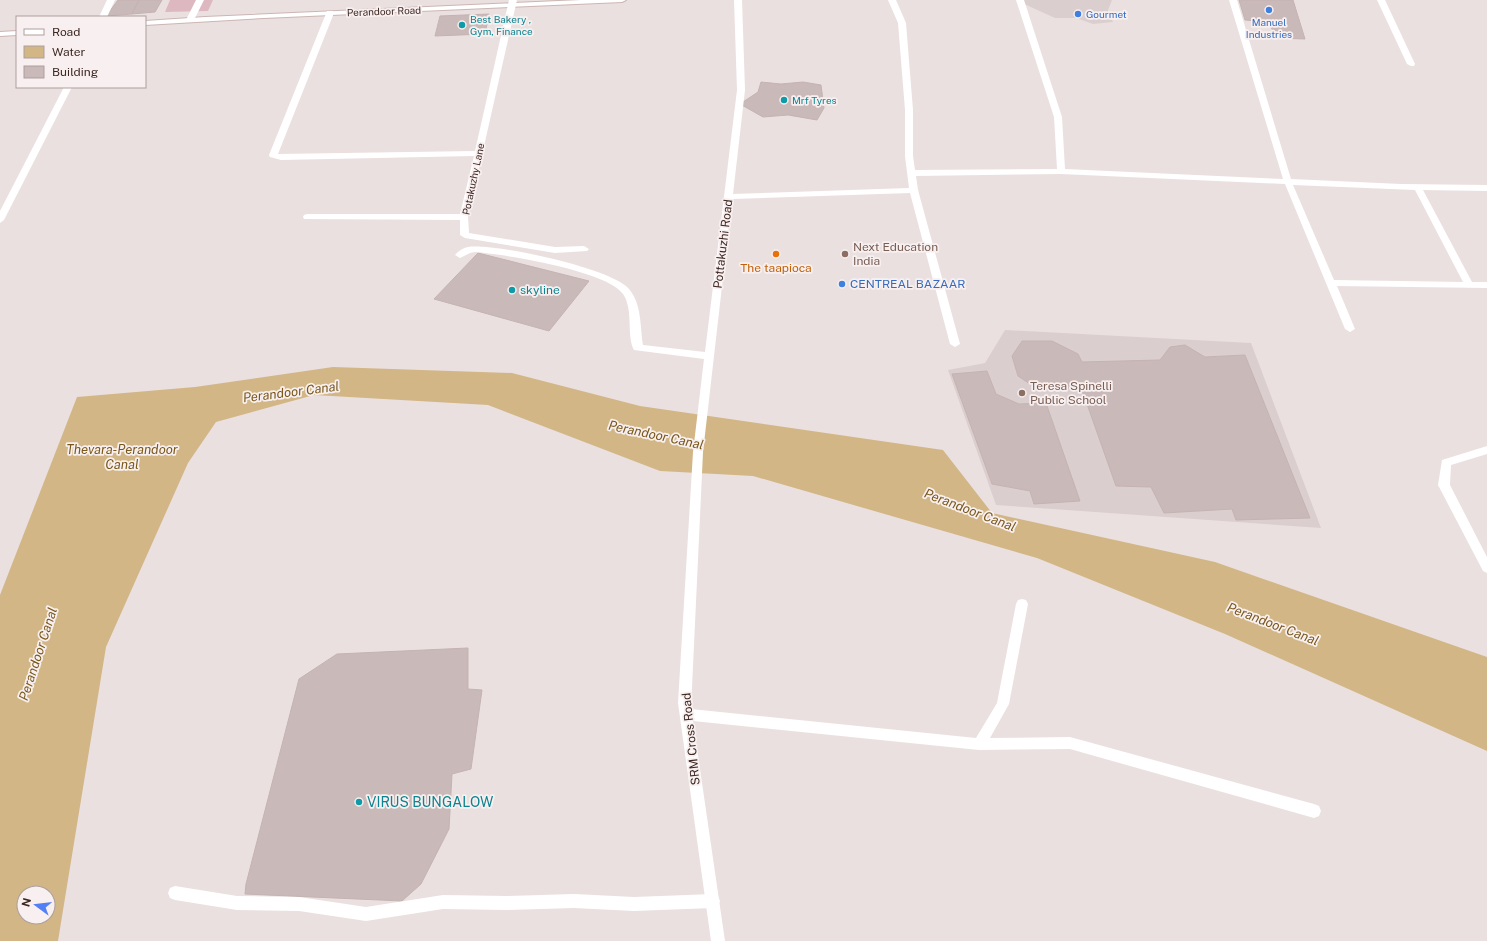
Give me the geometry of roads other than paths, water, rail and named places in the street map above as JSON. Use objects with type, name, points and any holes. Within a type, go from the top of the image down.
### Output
[{"type":"street","points":[[103,16],[111,0]]},
{"type":"street","points":[[190,20],[200,0]]},
{"type":"street","name":"Perandoor Road","points":[[146,23],[512,3],[622,0]]},
{"type":"street","name":"Pottakuzhi Road","points":[[696,487],[698,452],[741,90],[738,0]]},
{"type":"street","points":[[892,0],[902,23],[909,110],[909,156],[914,190],[955,344]]},
{"type":"street","points":[[1020,0],[1058,117],[1062,171]]},
{"type":"street","points":[[1233,0],[1288,182],[1350,329]]},
{"type":"street","points":[[1381,0],[1411,64]]},
{"type":"street","name":"Potakuzhy Lane","points":[[512,3],[464,217],[465,235],[555,250],[584,249]]},
{"type":"street","points":[[330,13],[273,155],[281,157],[478,153]]},
{"type":"street","points":[[0,34],[16,33]]},
{"type":"street","points":[[0,220],[67,88]]},
{"type":"street","points":[[912,173],[1062,171],[1418,188],[1487,188]]},
{"type":"street","points":[[1418,188],[1469,285]]},
{"type":"street","points":[[728,197],[914,190]]},
{"type":"street","points":[[307,217],[464,217]]},
{"type":"street","points":[[460,255],[468,250],[482,249],[572,266],[608,280],[625,290],[630,299],[638,348],[709,356]]},
{"type":"street","points":[[1331,282],[1487,285]]},
{"type":"street","points":[[1487,450],[1446,463],[1444,485],[1487,568]]},
{"type":"street","name":"SRM Cross Road","points":[[696,487],[684,702],[718,941]]},
{"type":"street","points":[[979,744],[1003,704],[1022,604]]},
{"type":"street","points":[[686,714],[979,744],[1070,743],[1314,812]]},
{"type":"street","points":[[175,893],[237,903],[299,904],[366,914],[443,902],[506,903],[574,901],[634,904],[712,902]]},
{"type":"water","name":"Thevara-Perandoor Canal","points":[[333,367],[512,373],[640,406],[943,450],[992,513],[1215,562],[1487,657],[1487,751],[1225,634],[1037,558],[753,476],[660,471],[488,405],[314,395],[216,422],[188,463],[106,647],[58,941],[0,941],[0,595],[77,397],[195,387]]},
{"type":"place","name":"Manuel Industries","points":[[1269,10]]},
{"type":"place","name":"Gourmet","points":[[1078,14]]},
{"type":"place","name":"Best Bakery , Gym, Finance","points":[[462,25]]},
{"type":"place","name":"Mrf Tyres","points":[[784,100]]},
{"type":"place","name":"The taapioca","points":[[776,254]]},
{"type":"place","name":"Next Education India","points":[[845,254]]},
{"type":"place","name":"CENTREAL BAZAAR","points":[[842,284]]},
{"type":"place","name":"skyline","points":[[512,290]]},
{"type":"place","name":"Teresa Spinelli Public School","points":[[1022,393]]},
{"type":"place","name":"VIRUS BUNGALOW","points":[[359,802]]},
{"type":"water label","name":"Perandoor Canal","points":[[291,392]]},
{"type":"water label","name":"Perandoor Canal","points":[[656,435]]},
{"type":"water label","name":"Perandoor Canal","points":[[970,510]]},
{"type":"water label","name":"Perandoor Canal","points":[[1273,624]]},
{"type":"water label","name":"Perandoor Canal","points":[[38,654]]}]
